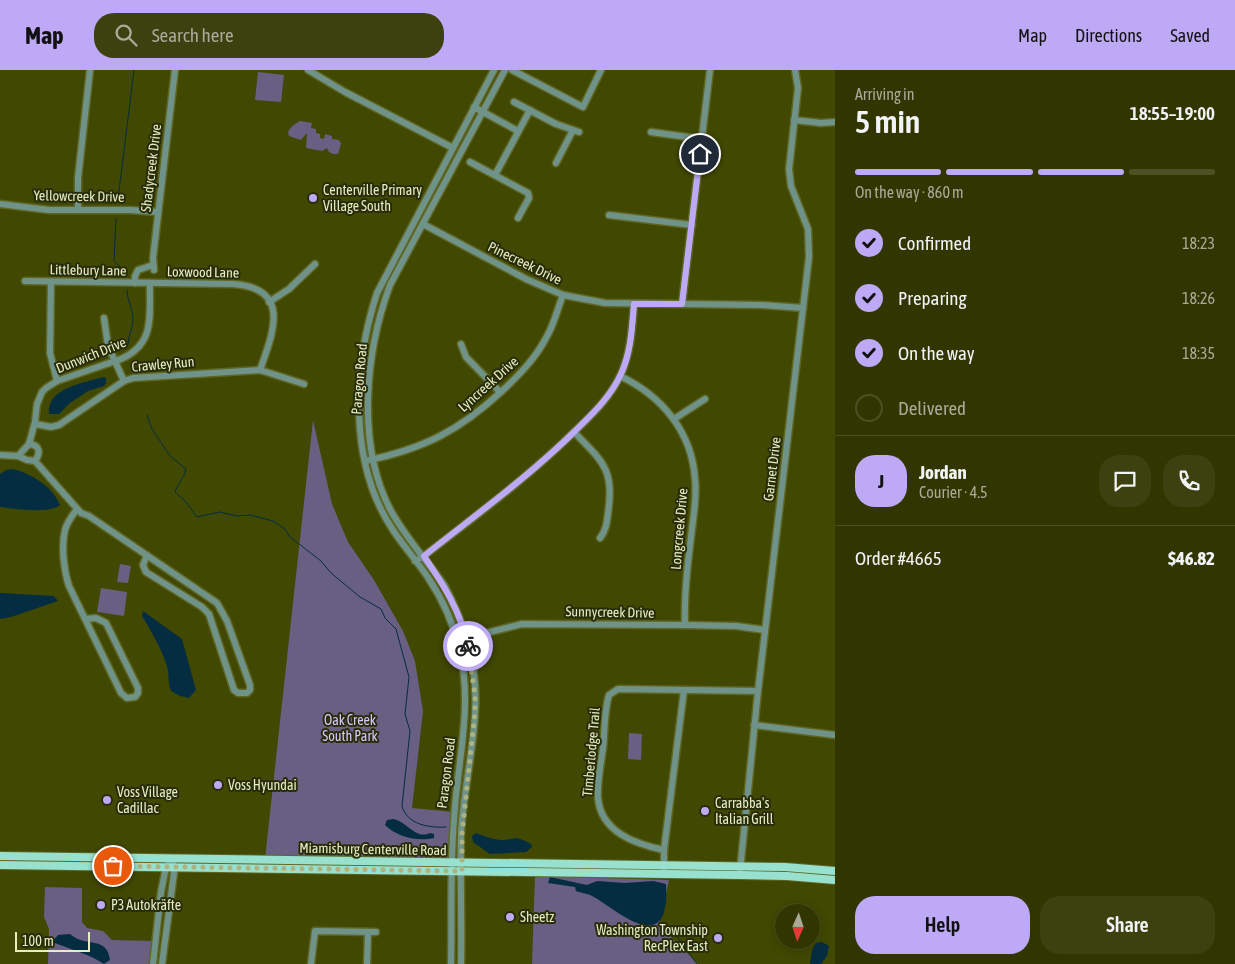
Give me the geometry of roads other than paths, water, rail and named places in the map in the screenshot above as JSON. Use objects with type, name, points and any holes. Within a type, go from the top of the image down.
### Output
[{"type":"main road","name":"Miamisburg Centerville Road","points":[[0,856],[339,870],[453,871],[462,867],[571,863],[785,866],[835,870]]},
{"type":"main road","points":[[78,866],[79,858]]},
{"type":"main road","name":"Miamisburg Centerville Road","points":[[0,865],[78,866],[339,861],[453,863],[462,867],[571,873],[787,876],[835,880]]},
{"type":"main road","points":[[339,861],[339,870]]},
{"type":"main road","points":[[571,863],[571,873]]},
{"type":"street","points":[[78,210],[78,178],[90,70]]},
{"type":"street","name":"Shadycreek Drive","points":[[134,283],[138,270],[154,267],[158,212],[175,70]]},
{"type":"street","points":[[308,70],[453,148]]},
{"type":"street","name":"Paragon Road","points":[[451,964],[454,819],[465,719],[465,689],[457,641],[447,614],[429,579],[392,529],[374,496],[365,461],[360,429],[359,396],[365,343],[377,293],[494,70]]},
{"type":"street","name":"Paragon Road","points":[[460,964],[462,834],[475,712],[471,660],[466,638],[450,596],[392,511],[380,483],[368,422],[368,406],[372,352],[378,320],[393,278],[505,70]]},
{"type":"street","points":[[512,70],[583,107],[601,70]]},
{"type":"street","points":[[682,304],[710,70]]},
{"type":"street","name":"Garnet Drive","points":[[740,875],[754,725],[809,257],[808,229],[790,178],[789,161],[798,88],[795,70]]},
{"type":"street","points":[[514,102],[556,124],[576,131],[556,162]]},
{"type":"street","points":[[474,107],[518,131]]},
{"type":"street","points":[[495,175],[530,110]]},
{"type":"street","points":[[794,120],[821,123],[835,122]]},
{"type":"street","points":[[651,132],[702,139]]},
{"type":"street","points":[[470,162],[528,193],[529,198],[518,218]]},
{"type":"street","name":"Yellowcreek Drive","points":[[0,204],[49,210],[131,210],[158,212]]},
{"type":"street","points":[[609,214],[692,225]]},
{"type":"street","name":"Pinecreek Drive","points":[[423,224],[526,279],[563,295],[592,301],[634,304],[783,305],[803,308]]},
{"type":"street","points":[[260,370],[274,327],[274,315],[269,302],[289,289],[314,264]]},
{"type":"street","name":"Littlebury Lane","points":[[25,282],[150,284]]},
{"type":"street","points":[[51,282],[50,353],[57,381]]},
{"type":"street","name":"Loxwood Lane","points":[[150,284],[240,284],[259,291],[269,302]]},
{"type":"street","name":"Dunwich Drive","points":[[29,444],[35,424],[37,404],[42,392],[57,381],[116,361],[134,352],[146,336],[149,324],[150,284]]},
{"type":"street","name":"Lyncreek Drive","points":[[365,461],[410,450],[434,440],[480,412],[526,368],[539,350],[551,328],[563,295]]},
{"type":"street","points":[[415,560],[424,556],[545,460],[606,399],[620,376],[630,347],[634,304]]},
{"type":"street","points":[[104,318],[106,338],[124,380]]},
{"type":"street","points":[[461,344],[466,357],[500,392]]},
{"type":"street","name":"Crawley Run","points":[[35,424],[51,427],[59,425],[124,380],[133,378],[260,370],[304,384]]},
{"type":"street","name":"Longcreek Drive","points":[[620,376],[652,395],[674,419],[688,447],[695,478],[695,500],[685,591],[685,625]]},
{"type":"street","points":[[674,419],[704,399]]},
{"type":"street","points":[[574,432],[599,458],[609,476],[610,500],[605,530],[600,538]]},
{"type":"street","points":[[18,456],[29,444],[36,446],[39,456],[35,461]]},
{"type":"street","points":[[0,455],[18,456],[35,461],[77,509],[147,554],[212,598],[221,608],[228,621],[250,686],[250,690],[247,693],[238,693],[234,690],[209,614],[202,607],[146,572],[143,565],[147,554]]},
{"type":"street","points":[[77,509],[68,523],[65,533],[64,567],[69,586],[122,693],[127,698],[135,697],[138,693],[138,688],[106,623],[96,618],[86,619]]},
{"type":"street","name":"Sunnycreek Drive","points":[[457,641],[522,624],[736,626],[765,630]]},
{"type":"street","name":"Timberlodge Trail","points":[[664,850],[642,845],[623,836],[609,825],[600,811],[598,788],[608,697],[611,692],[618,689],[758,691]]},
{"type":"street","points":[[664,874],[664,850],[684,690]]},
{"type":"street","points":[[754,725],[835,735]]},
{"type":"street","points":[[153,964],[161,892],[171,864]]},
{"type":"street","points":[[162,964],[171,864]]},
{"type":"street","points":[[311,964],[315,931],[376,932]]},
{"type":"street","points":[[367,964],[368,932]]},
{"type":"water","points":[[103,377],[106,378],[104,386],[88,391],[70,403],[59,414],[49,414],[50,405],[60,392],[77,384]]},
{"type":"water","points":[[14,469],[28,474],[41,482],[57,498],[60,505],[55,508],[40,510],[0,507],[0,474],[6,470]]},
{"type":"water","points":[[0,593],[54,596],[58,601],[0,619]]},
{"type":"water","points":[[143,611],[182,639],[196,690],[189,698],[171,691],[167,665],[142,616]]},
{"type":"water","points":[[387,820],[398,820],[420,834],[434,834],[434,838],[415,839],[395,833],[385,825]]},
{"type":"water","points":[[476,833],[500,840],[518,838],[531,844],[532,847],[526,852],[490,854],[473,842],[472,836]]},
{"type":"water","points":[[550,877],[587,885],[597,881],[625,883],[653,881],[666,884],[665,908],[660,920],[653,925],[643,925],[632,921],[590,895],[576,891],[575,887],[548,883]]},
{"type":"water","points":[[70,934],[76,938],[105,947],[110,960],[104,964],[86,954],[52,942],[58,935]]},
{"type":"water","points":[[820,942],[829,946],[827,956],[821,964],[810,964],[812,950],[820,949]]},
{"type":"waterway","points":[[118,199],[134,70]]},
{"type":"waterway","points":[[116,219],[114,261],[123,270],[125,277]]},
{"type":"waterway","points":[[127,290],[133,319],[128,344]]},
{"type":"waterway","points":[[147,415],[152,429],[170,456],[186,469],[175,492],[186,502],[197,517],[220,512],[237,516],[250,515],[273,521],[285,529],[290,537],[321,561],[331,573],[360,597],[381,609],[385,618],[396,629],[409,677],[405,714],[410,731],[402,806],[409,817],[420,824],[446,827]]},
{"type":"waterway","points":[[670,927],[697,964]]},
{"type":"place","name":"Centerville Primary Village South","points":[[313,198]]},
{"type":"place","name":"Voss Hyundai","points":[[218,785]]},
{"type":"place","name":"Voss Village Cadillac","points":[[107,800]]},
{"type":"place","name":"Carrabba's Italian Grill","points":[[705,811]]},
{"type":"place","name":"P3 Autokräfte","points":[[101,905]]},
{"type":"place","name":"Sheetz","points":[[510,917]]},
{"type":"place","name":"Washington Township RecPlex East","points":[[718,938]]},
{"type":"park label","name":"Oak Creek South Park","points":[[350,728]]}]
